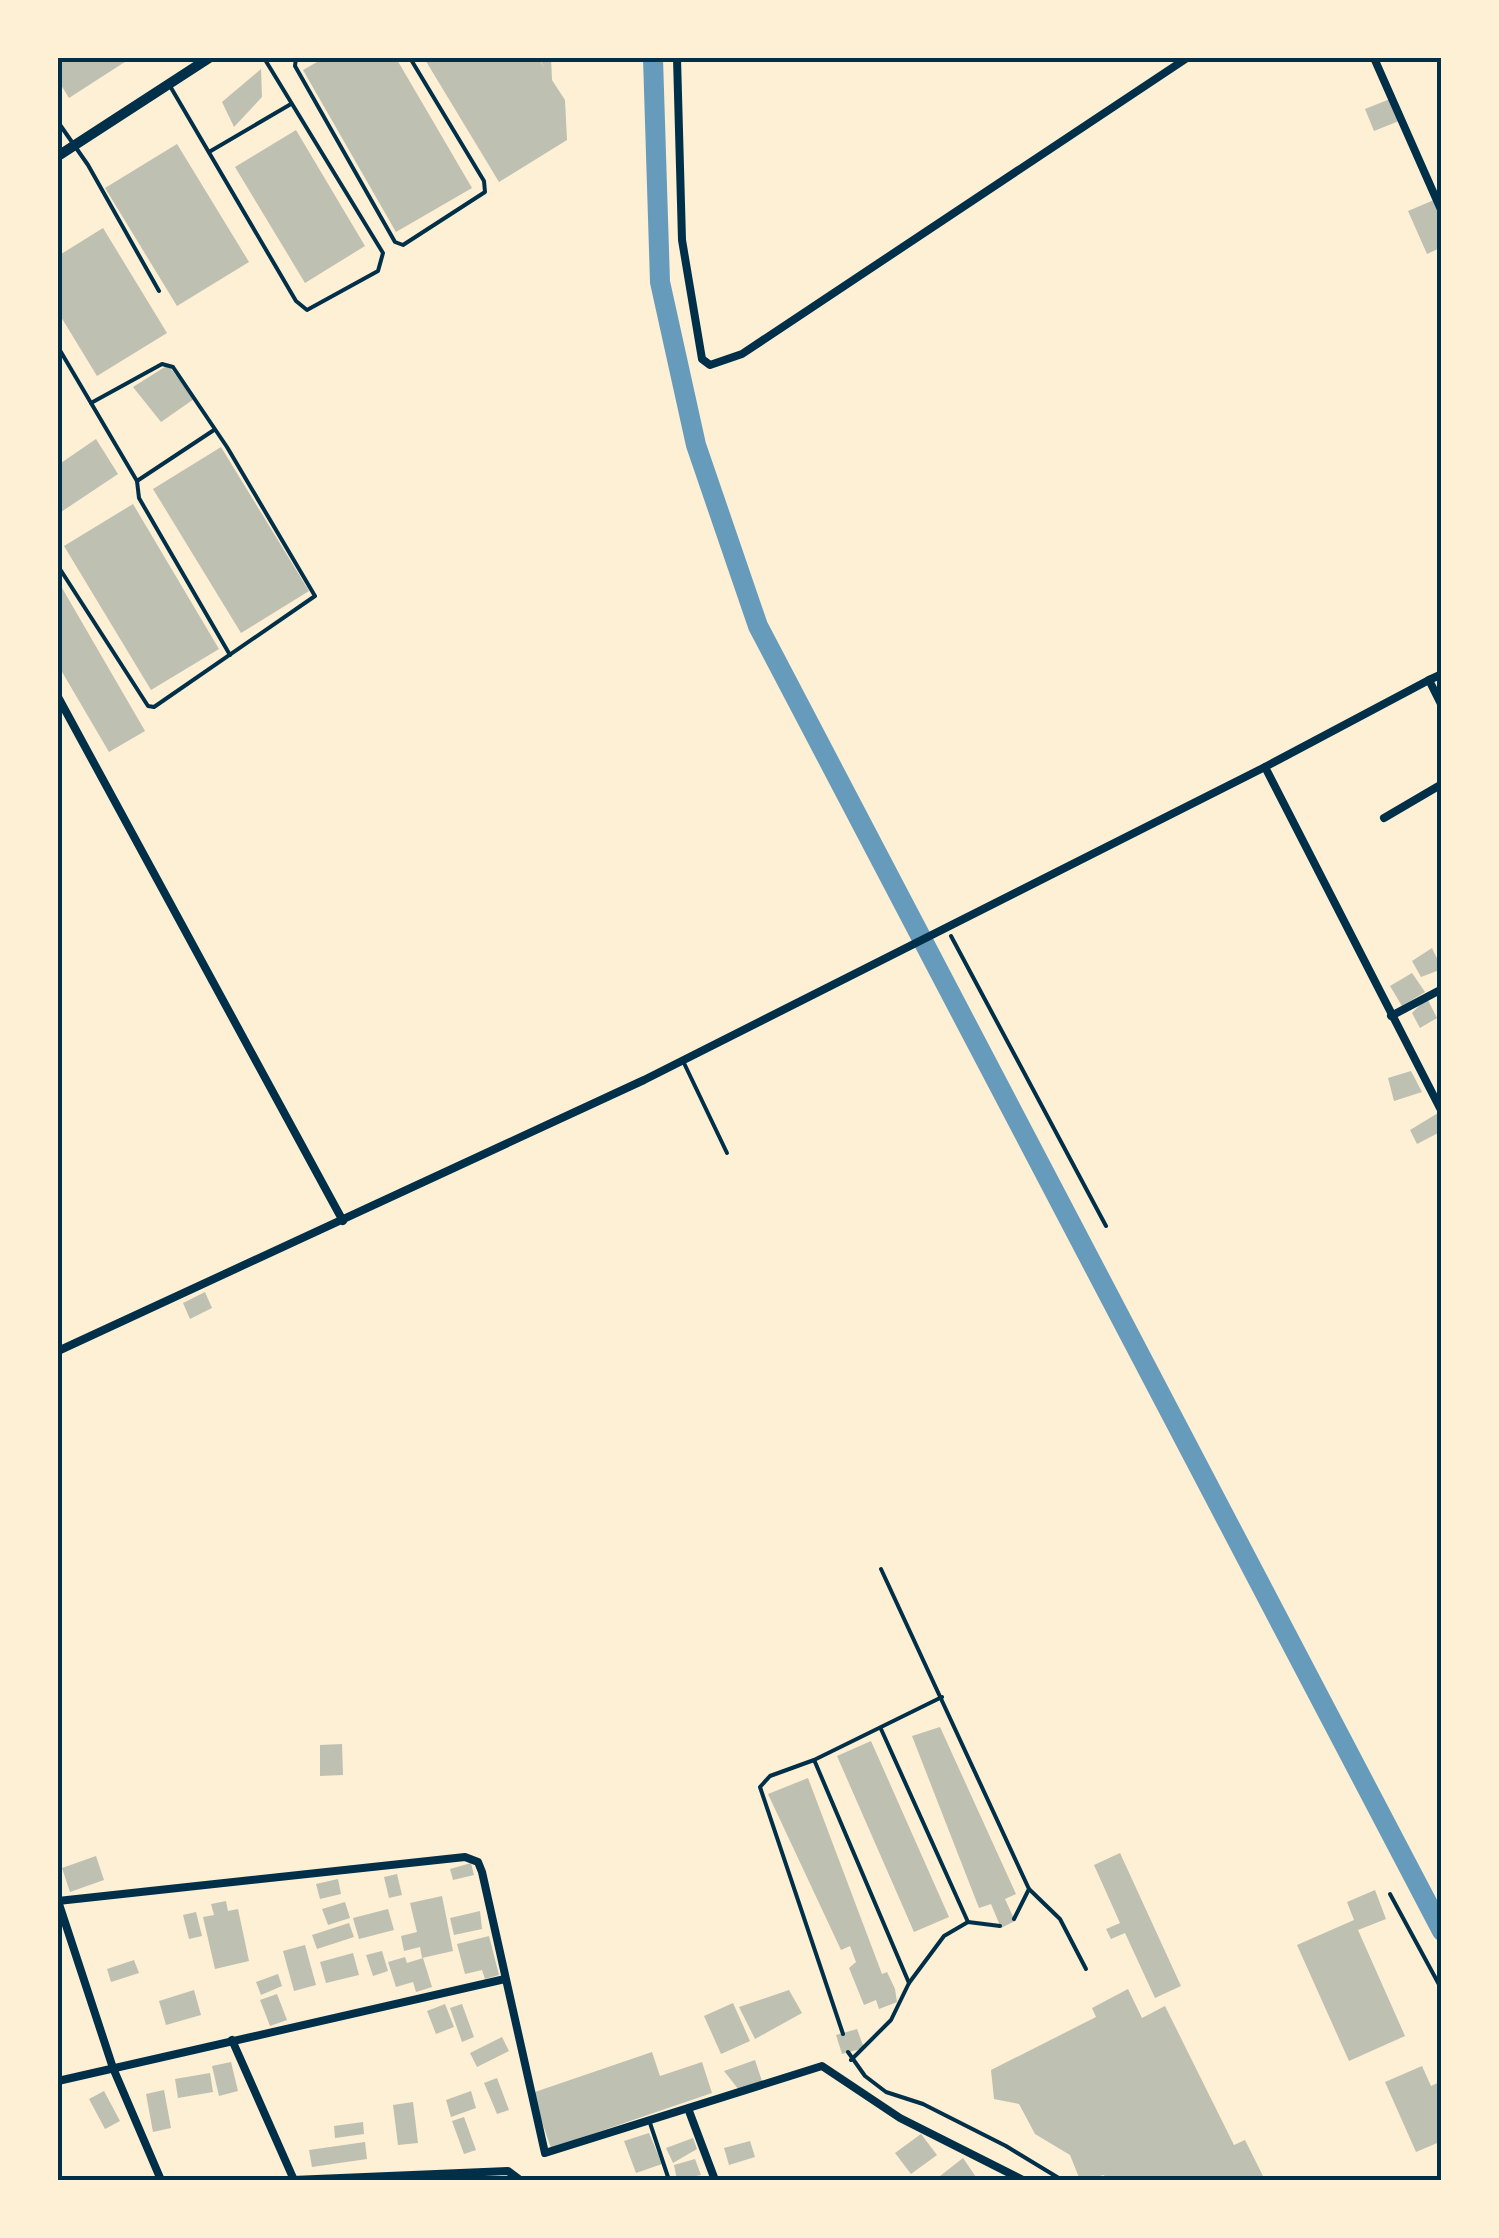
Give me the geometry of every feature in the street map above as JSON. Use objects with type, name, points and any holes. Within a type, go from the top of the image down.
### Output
[{"type":"street","points":[[58,156],[209,58]]},
{"type":"street","points":[[677,58],[682,240],[702,359],[710,365],[742,354],[1187,58]]},
{"type":"street","points":[[1374,58],[1442,212]]},
{"type":"street","points":[[58,1351],[683,1061],[1442,674]]},
{"type":"street","points":[[1429,680],[1442,706]]},
{"type":"street","points":[[58,697],[342,1221]]},
{"type":"street","points":[[1265,767],[1442,1112]]},
{"type":"street","points":[[1384,818],[1442,784]]},
{"type":"street","points":[[1391,1016],[1442,988]]},
{"type":"street","points":[[161,2180],[113,2068],[58,1901],[466,1858],[478,1862],[482,1872],[544,2152],[689,2111],[822,2066],[900,2118],[1022,2180]]},
{"type":"street","points":[[58,2081],[506,1979]]},
{"type":"street","points":[[232,2040],[293,2180],[508,2171],[520,2180]]},
{"type":"street","points":[[689,2111],[715,2180]]},
{"type":"lane","points":[[170,86],[300,306],[307,310],[378,271],[383,253],[264,58]]},
{"type":"lane","points":[[296,58],[295,66],[395,242],[403,245],[485,192],[484,181],[410,58]]},
{"type":"lane","points":[[208,152],[292,104]]},
{"type":"lane","points":[[58,122],[76,144],[159,290]]},
{"type":"lane","points":[[58,348],[137,481],[139,498],[230,655]]},
{"type":"lane","points":[[58,566],[148,706],[154,707],[315,596],[170,364],[162,364],[91,403]]},
{"type":"lane","points":[[137,481],[214,430]]},
{"type":"lane","points":[[683,1061],[728,1153]]},
{"type":"lane","points":[[882,1569],[1029,1889],[1060,1919],[1086,1969]]},
{"type":"lane","points":[[843,2034],[759,1792],[770,1776],[814,1760],[942,1697]]},
{"type":"lane","points":[[880,1729],[968,1922]]},
{"type":"lane","points":[[814,1760],[909,1983]]},
{"type":"lane","points":[[1014,1919],[1029,1889]]},
{"type":"lane","points":[[1390,1894],[1442,1990]]},
{"type":"lane","points":[[851,2060],[891,2020],[909,1983],[944,1936],[968,1922],[1000,1926]]},
{"type":"lane","points":[[848,2052],[851,2060],[886,2092],[923,2104],[1062,2180]]},
{"type":"lane","points":[[649,2121],[669,2180]]},
{"type":"path","points":[[944,929],[1106,1226]]},
{"type":"building","points":[[58,58],[131,58],[69,98],[58,80]]},
{"type":"building","points":[[324,58],[396,58],[472,188],[396,232],[303,70]]},
{"type":"building","points":[[424,58],[538,58],[545,69],[539,58],[551,58],[552,80],[565,100],[567,140],[499,182]]},
{"type":"building","points":[[261,69],[262,97],[234,127],[222,102]]},
{"type":"building","points":[[1390,99],[1399,121],[1374,131],[1365,109]]},
{"type":"building","points":[[296,130],[365,246],[305,283],[235,167]]},
{"type":"building","points":[[177,144],[249,262],[177,306],[105,188]]},
{"type":"building","points":[[1434,200],[1442,217],[1442,247],[1427,254],[1408,211]]},
{"type":"building","points":[[103,228],[167,333],[97,376],[58,312],[58,256]]},
{"type":"building","points":[[168,365],[194,399],[161,422],[133,387]]},
{"type":"building","points":[[96,439],[118,474],[58,514],[58,465]]},
{"type":"building","points":[[221,447],[309,591],[241,633],[153,489]]},
{"type":"building","points":[[133,504],[219,649],[151,690],[64,546]]},
{"type":"building","points":[[58,581],[145,731],[109,752],[58,665]]},
{"type":"building","points":[[1432,948],[1442,969],[1421,977],[1412,961]]},
{"type":"building","points":[[1412,973],[1425,992],[1402,1006],[1390,986]]},
{"type":"building","points":[[1427,998],[1437,1018],[1420,1028],[1412,1013]]},
{"type":"building","points":[[1411,1071],[1422,1092],[1394,1101],[1388,1078]]},
{"type":"building","points":[[1438,1113],[1442,1131],[1417,1144],[1410,1130]]},
{"type":"building","points":[[205,1292],[212,1308],[190,1319],[183,1303]]},
{"type":"building","points":[[940,1727],[1016,1894],[1005,1899],[1015,1921],[1001,1928],[991,1904],[979,1908],[912,1736]]},
{"type":"building","points":[[871,1741],[949,1917],[914,1932],[837,1756]]},
{"type":"building","points":[[342,1744],[343,1775],[320,1776],[320,1745]]},
{"type":"building","points":[[808,1778],[882,1974],[887,1972],[895,1989],[897,2002],[879,2009],[876,2000],[864,2005],[849,1968],[856,1962],[850,1946],[841,1950],[768,1794]]},
{"type":"building","points":[[1120,1853],[1181,1986],[1155,1998],[1125,1933],[1111,1939],[1106,1929],[1120,1923],[1094,1865]]},
{"type":"building","points":[[96,1856],[104,1880],[70,1892],[62,1868]]},
{"type":"building","points":[[471,1863],[474,1875],[453,1880],[450,1869]]},
{"type":"building","points":[[397,1874],[402,1895],[389,1898],[384,1877]]},
{"type":"building","points":[[338,1879],[341,1894],[320,1899],[316,1884]]},
{"type":"building","points":[[1375,1890],[1386,1919],[1358,1930],[1405,2036],[1349,2061],[1297,1945],[1354,1920],[1347,1902]]},
{"type":"building","points":[[442,1896],[453,1951],[422,1958],[420,1947],[404,1951],[401,1936],[417,1932],[410,1903]]},
{"type":"building","points":[[226,1901],[228,1911],[238,1909],[249,1961],[215,1969],[203,1917],[214,1915],[211,1904]]},
{"type":"building","points":[[345,1902],[350,1918],[328,1925],[322,1909]]},
{"type":"building","points":[[388,1909],[394,1930],[359,1939],[353,1918]]},
{"type":"building","points":[[480,1911],[482,1929],[454,1935],[450,1918]]},
{"type":"building","points":[[196,1912],[202,1936],[189,1939],[183,1915]]},
{"type":"building","points":[[349,1923],[354,1937],[317,1949],[312,1935]]},
{"type":"building","points":[[489,1936],[499,1975],[485,1979],[482,1970],[465,1974],[457,1944]]},
{"type":"building","points":[[305,1945],[316,1985],[294,1991],[283,1951]]},
{"type":"building","points":[[382,1951],[388,1971],[373,1976],[366,1955]]},
{"type":"building","points":[[353,1953],[359,1975],[326,1983],[320,1962]]},
{"type":"building","points":[[405,1957],[407,1963],[423,1958],[432,1987],[416,1992],[413,1982],[396,1987],[388,1962]]},
{"type":"building","points":[[134,1960],[139,1973],[111,1982],[107,1969]]},
{"type":"building","points":[[278,1974],[282,1986],[261,1995],[256,1982]]},
{"type":"building","points":[[1128,1989],[1142,2018],[1165,2006],[1234,2145],[1245,2140],[1265,2180],[1106,2180],[1104,2175],[1080,2180],[1070,2155],[1035,2134],[1019,2104],[994,2099],[991,2070],[1096,2017],[1092,2008]]},
{"type":"building","points":[[194,1990],[201,2015],[166,2025],[159,2001]]},
{"type":"building","points":[[789,1990],[802,2013],[755,2039],[739,2007]]},
{"type":"building","points":[[277,1994],[287,2020],[270,2026],[260,2000]]},
{"type":"building","points":[[733,2003],[750,2041],[721,2054],[704,2016]]},
{"type":"building","points":[[445,2004],[454,2027],[436,2034],[427,2011]]},
{"type":"building","points":[[462,2004],[474,2037],[462,2042],[450,2008]]},
{"type":"building","points":[[857,2029],[864,2048],[842,2054],[836,2035]]},
{"type":"building","points":[[502,2037],[509,2051],[477,2067],[470,2053]]},
{"type":"building","points":[[652,2052],[660,2076],[702,2062],[712,2093],[551,2148],[532,2093]]},
{"type":"building","points":[[755,2060],[762,2081],[739,2090],[724,2071]]},
{"type":"building","points":[[231,2062],[238,2091],[219,2096],[212,2066]]},
{"type":"building","points":[[1422,2066],[1431,2086],[1442,2081],[1442,2141],[1416,2152],[1385,2082]]},
{"type":"building","points":[[210,2073],[213,2092],[178,2098],[175,2079]]},
{"type":"building","points":[[497,2078],[509,2110],[497,2114],[484,2083]]},
{"type":"building","points":[[164,2090],[171,2128],[153,2132],[146,2094]]},
{"type":"building","points":[[104,2091],[120,2121],[105,2129],[89,2099]]},
{"type":"building","points":[[471,2091],[476,2108],[451,2117],[446,2100]]},
{"type":"building","points":[[413,2102],[418,2143],[398,2145],[393,2105]]},
{"type":"building","points":[[464,2117],[476,2150],[464,2154],[452,2121]]},
{"type":"building","points":[[363,2122],[364,2134],[335,2138],[334,2126]]},
{"type":"building","points":[[649,2133],[662,2164],[636,2173],[624,2141]]},
{"type":"building","points":[[921,2134],[937,2155],[911,2174],[895,2153]]},
{"type":"building","points":[[693,2138],[697,2149],[673,2163],[666,2148]]},
{"type":"building","points":[[750,2141],[755,2157],[729,2165],[724,2148]]},
{"type":"building","points":[[365,2142],[367,2159],[312,2167],[309,2150]]},
{"type":"building","points":[[963,2158],[978,2180],[935,2180]]},
{"type":"building","points":[[695,2159],[701,2175],[677,2180],[674,2165]]},
{"type":"waterway","points":[[653,58],[660,282],[696,445],[758,626],[1442,1931]]}]
